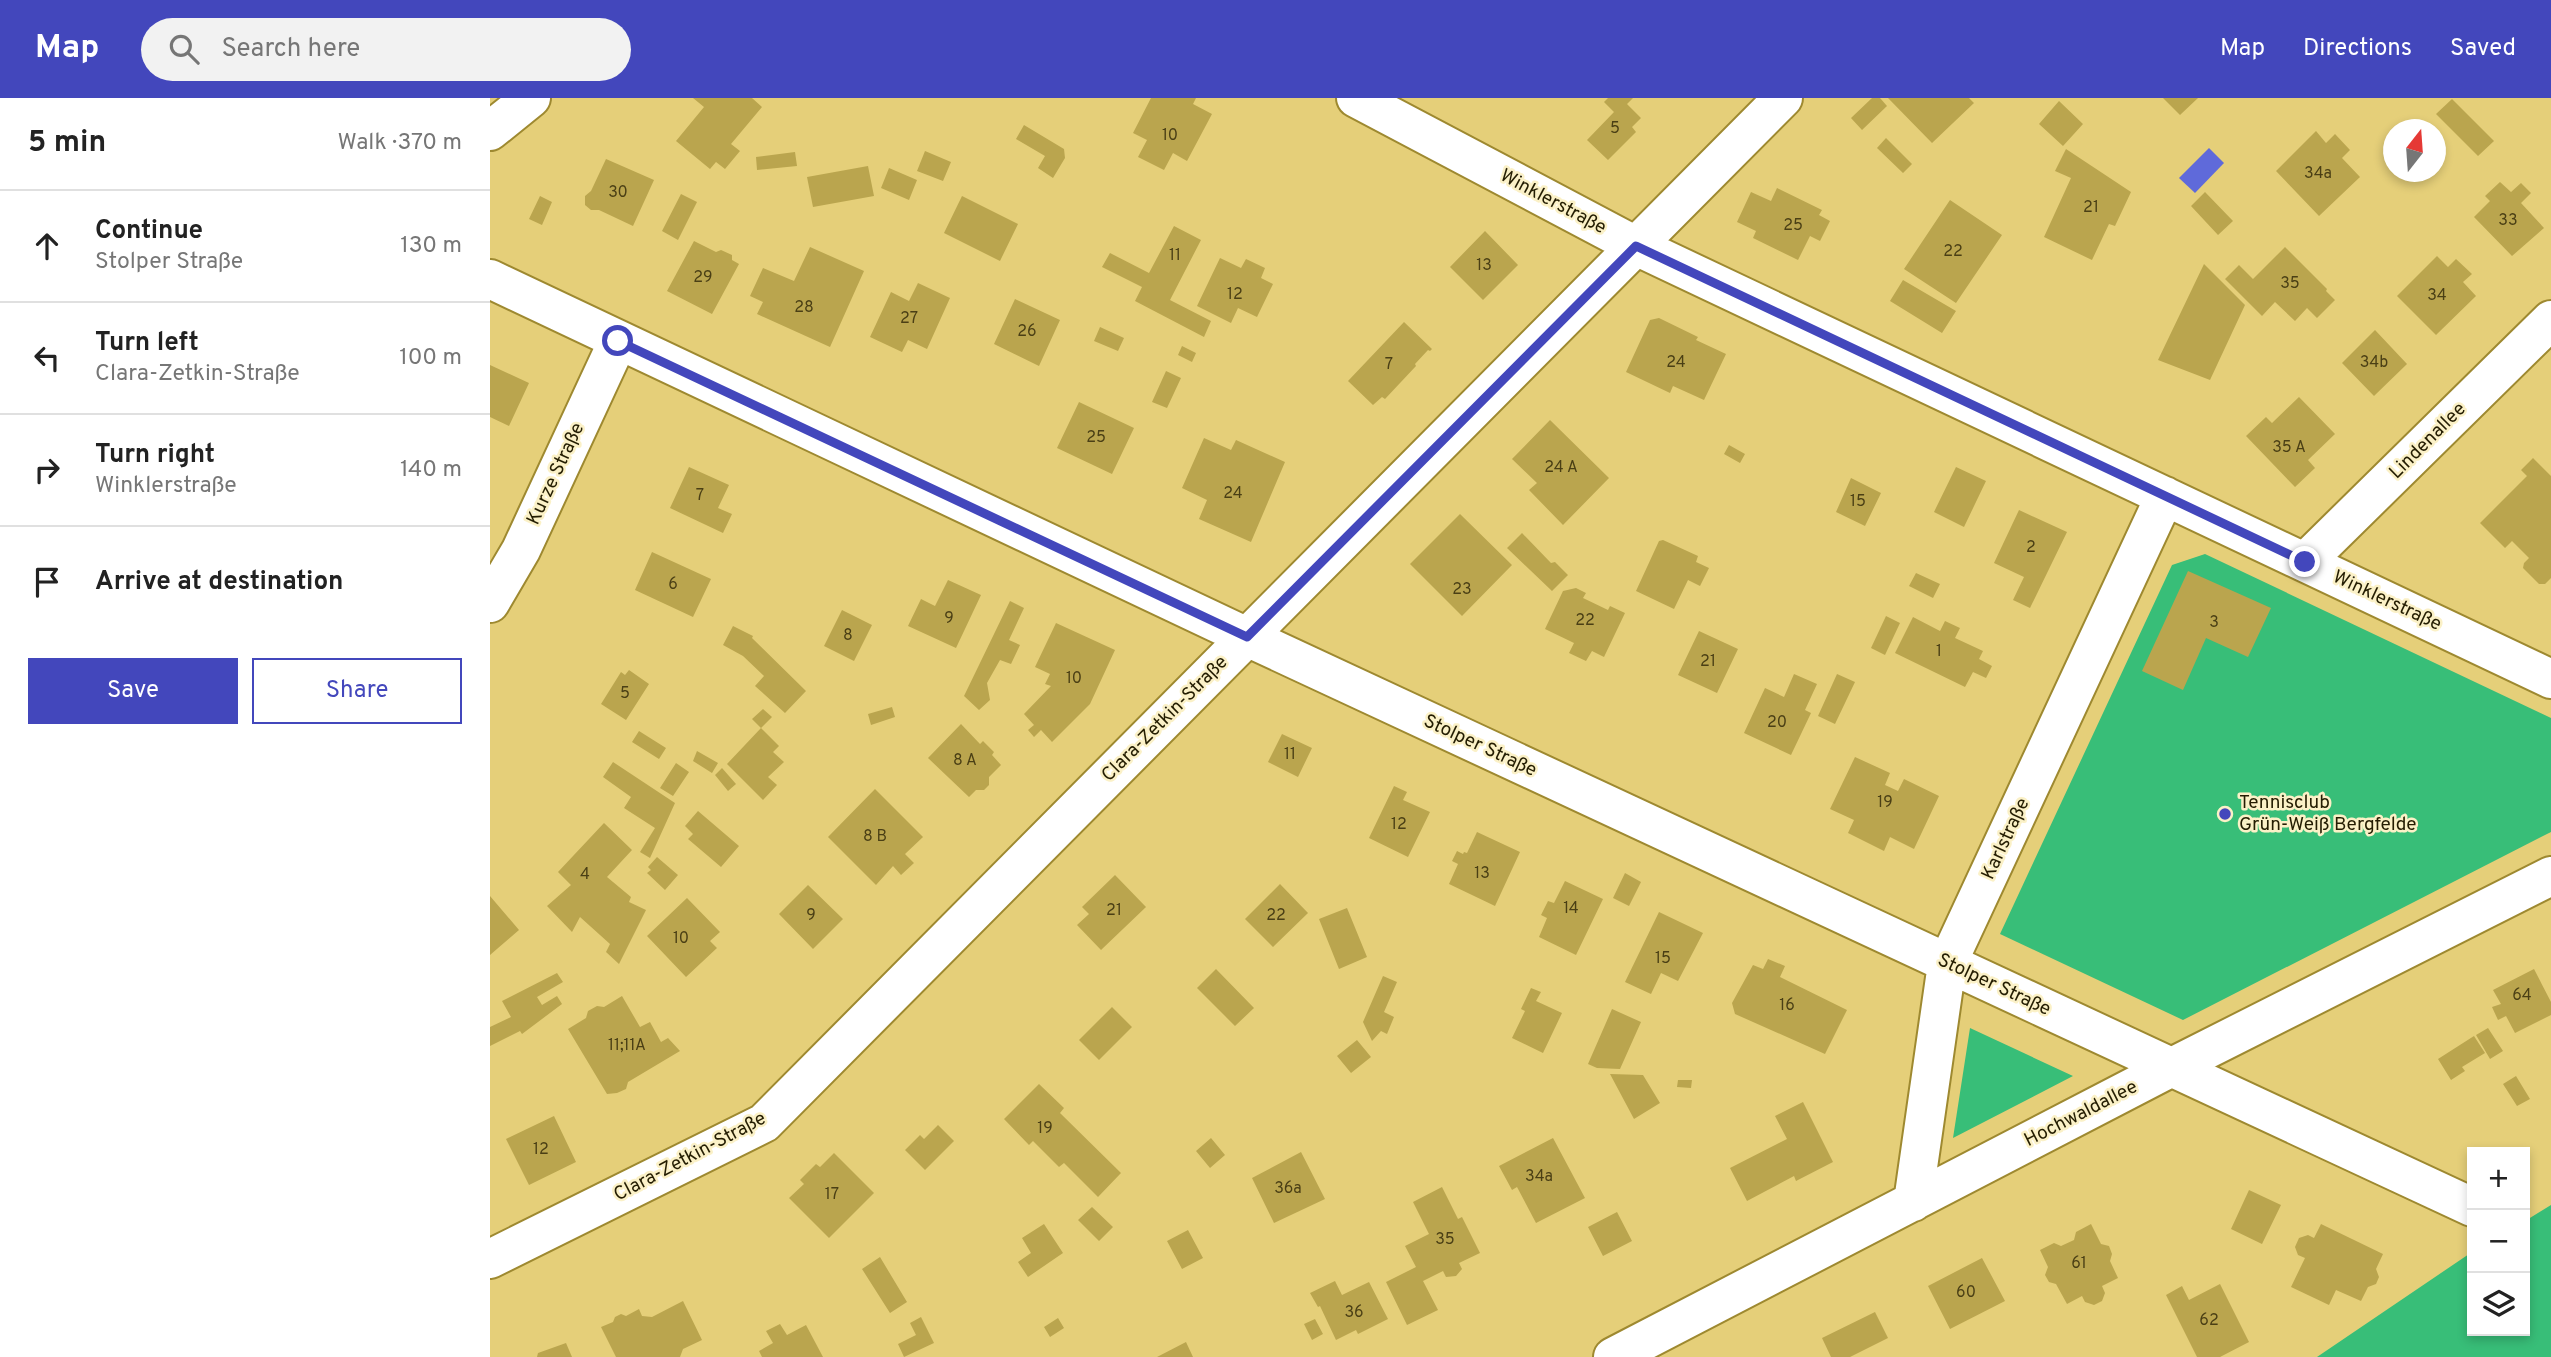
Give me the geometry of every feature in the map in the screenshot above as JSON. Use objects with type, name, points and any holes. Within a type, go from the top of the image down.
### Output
[{"type":"street","points":[[490,131],[531,98]]},
{"type":"street","name":"Winklerstraße","points":[[1356,98],[1636,246],[2551,679]]},
{"type":"street","name":"Clara-Zetkin-Straße","points":[[490,1259],[764,1123],[1783,98]]},
{"type":"street","name":"Stolper Straße","points":[[490,279],[1247,637],[2467,1205]]},
{"type":"street","name":"Lindenallee","points":[[2305,562],[2551,320]]},
{"type":"street","name":"Kurze Straße","points":[[490,603],[521,550],[618,341]]},
{"type":"street","name":"Karlstraße","points":[[1913,1202],[1947,964],[2165,496]]},
{"type":"street","name":"Hochwaldallee","points":[[1613,1357],[2172,1067],[2551,876]]},
{"type":"green space","name":"Tennisclub Grün-Weiß Bergfelde","points":[[2205,554],[2551,718],[2551,832],[2183,1020],[2000,934],[2172,565]]},
{"type":"green space","points":[[1970,1028],[2073,1076],[1953,1138]]},
{"type":"green space","points":[[2551,1205],[2551,1357],[2317,1357],[2467,1255],[2467,1336],[2530,1336],[2530,1218]]},
{"type":"shaded area","points":[[2209,148],[2224,163],[2195,193],[2179,178]]},
{"type":"building","points":[[693,98],[752,98],[762,107],[731,144],[740,151],[725,169],[716,162],[710,169],[676,141],[704,107]]},
{"type":"building","points":[[1151,98],[1196,98],[1193,104],[1212,114],[1187,161],[1173,153],[1164,170],[1138,157],[1147,140],[1133,133]]},
{"type":"building","points":[[1608,98],[1633,98],[1627,104],[1641,118],[1632,127],[1636,132],[1608,160],[1587,140],[1614,112],[1604,102]]},
{"type":"building","points":[[1872,98],[1880,98],[1887,106],[1862,130],[1851,118]]},
{"type":"building","points":[[1888,98],[1969,98],[1974,103],[1932,143]]},
{"type":"building","points":[[2163,98],[2198,98],[2180,115]]},
{"type":"building","points":[[2452,99],[2494,141],[2478,156],[2446,124],[2446,119],[2441,119],[2436,114]]},
{"type":"building","points":[[2059,101],[2083,124],[2063,146],[2039,124]]},
{"type":"building","points":[[1024,125],[1064,149],[1065,158],[1053,178],[1038,168],[1045,156],[1016,139]]},
{"type":"building","points":[[2316,131],[2326,143],[2335,134],[2350,150],[2342,158],[2360,177],[2319,216],[2276,171]]},
{"type":"building","points":[[1886,138],[1912,164],[1903,173],[1877,148]]},
{"type":"building","points":[[2066,149],[2131,192],[2115,226],[2109,224],[2092,260],[2044,237],[2071,178],[2055,171]]},
{"type":"building","points":[[925,151],[951,162],[943,181],[917,171]]},
{"type":"building","points":[[795,152],[797,166],[757,170],[756,157]]},
{"type":"building","points":[[606,159],[654,180],[633,226],[599,210],[591,210],[585,205],[585,196],[591,191]]},
{"type":"building","points":[[868,166],[874,196],[813,207],[807,177]]},
{"type":"building","points":[[889,168],[917,180],[909,200],[881,188]]},
{"type":"building","points":[[2500,182],[2511,192],[2521,183],[2531,193],[2521,203],[2544,228],[2512,256],[2474,217],[2490,201],[2485,196]]},
{"type":"building","points":[[1777,188],[1822,210],[1819,215],[1830,221],[1820,241],[1810,236],[1798,260],[1753,238],[1756,231],[1737,222],[1751,192],[1771,201]]},
{"type":"building","points":[[2205,192],[2233,221],[2218,235],[2191,206]]},
{"type":"building","points":[[681,194],[697,202],[678,240],[662,231]]},
{"type":"building","points":[[540,196],[552,202],[542,225],[529,219]]},
{"type":"building","points":[[962,196],[1018,224],[1000,261],[944,233]]},
{"type":"building","points":[[1950,200],[2002,235],[1956,303],[1904,269]]},
{"type":"building","points":[[1174,226],[1201,240],[1170,300],[1211,321],[1204,337],[1135,301],[1142,287],[1102,267],[1110,253],[1149,273]]},
{"type":"building","points":[[1485,231],[1518,265],[1483,300],[1450,267]]},
{"type":"building","points":[[694,241],[716,252],[721,250],[732,255],[732,260],[739,264],[712,314],[667,291]]},
{"type":"building","points":[[810,247],[864,271],[830,347],[757,314],[763,302],[750,296],[763,268],[794,281]]},
{"type":"building","points":[[2285,247],[2335,300],[2317,318],[2307,308],[2295,321],[2275,302],[2262,316],[2225,279],[2239,265],[2253,279]]},
{"type":"building","points":[[2437,256],[2448,267],[2456,259],[2472,274],[2463,282],[2476,296],[2436,335],[2397,296]]},
{"type":"building","points":[[1220,258],[1241,268],[1246,259],[1265,268],[1261,278],[1273,284],[1257,317],[1238,308],[1231,323],[1197,306]]},
{"type":"building","points":[[2204,264],[2245,305],[2210,380],[2158,360]]},
{"type":"building","points":[[1903,280],[1956,311],[1942,333],[1890,301]]},
{"type":"building","points":[[918,283],[950,298],[927,349],[908,340],[902,352],[870,337],[891,292],[909,301]]},
{"type":"building","points":[[1015,299],[1060,320],[1039,366],[994,344]]},
{"type":"building","points":[[1659,318],[1726,354],[1704,400],[1673,386],[1670,393],[1626,372],[1650,320]]},
{"type":"building","points":[[1404,322],[1432,349],[1428,350],[1385,399],[1382,397],[1373,405],[1348,381]]},
{"type":"building","points":[[1100,327],[1124,338],[1118,351],[1094,341]]},
{"type":"building","points":[[2375,330],[2407,364],[2374,396],[2342,363]]},
{"type":"building","points":[[1182,346],[1196,353],[1192,362],[1178,355]]},
{"type":"building","points":[[490,365],[529,383],[509,426],[490,417]]},
{"type":"building","points":[[1166,371],[1181,378],[1167,408],[1152,402]]},
{"type":"building","points":[[2299,397],[2335,434],[2308,460],[2315,468],[2295,487],[2246,436],[2266,417],[2272,423]]},
{"type":"building","points":[[1079,402],[1134,428],[1112,474],[1057,448]]},
{"type":"building","points":[[1550,420],[1609,478],[1563,525],[1529,490],[1537,483],[1512,459]]},
{"type":"building","points":[[1204,438],[1231,450],[1236,440],[1285,462],[1251,542],[1199,519],[1207,500],[1182,488]]},
{"type":"building","points":[[1729,445],[1745,454],[1740,463],[1724,454]]},
{"type":"building","points":[[2533,458],[2551,476],[2551,578],[2545,584],[2539,584],[2523,568],[2529,558],[2512,541],[2505,548],[2480,523],[2527,476],[2521,470]]},
{"type":"building","points":[[689,467],[729,485],[718,508],[732,514],[723,533],[670,508]]},
{"type":"building","points":[[1956,467],[1986,481],[1964,527],[1934,512]]},
{"type":"building","points":[[1851,478],[1881,493],[1865,526],[1836,512]]},
{"type":"building","points":[[2019,510],[2067,532],[2030,608],[2013,600],[2024,577],[1994,563]]},
{"type":"building","points":[[1460,514],[1512,565],[1462,616],[1410,564]]},
{"type":"building","points":[[1522,533],[1551,563],[1555,562],[1568,575],[1552,591],[1507,548]]},
{"type":"building","points":[[1663,540],[1698,556],[1696,562],[1709,568],[1700,586],[1688,580],[1674,609],[1636,591],[1659,541]]},
{"type":"building","points":[[652,552],[711,579],[693,617],[635,590]]},
{"type":"building","points":[[2188,571],[2271,608],[2248,657],[2206,638],[2183,690],[2142,671]]},
{"type":"building","points":[[1916,573],[1940,584],[1933,598],[1909,586]]},
{"type":"building","points":[[948,580],[981,595],[956,648],[908,626],[921,599],[935,606]]},
{"type":"building","points":[[1576,588],[1586,593],[1583,598],[1608,610],[1610,606],[1625,613],[1604,657],[1592,651],[1586,661],[1569,653],[1574,643],[1545,629],[1563,591]]},
{"type":"building","points":[[1010,601],[1024,608],[1009,640],[1020,645],[1011,664],[1000,660],[987,683],[990,700],[979,710],[964,696]]},
{"type":"building","points":[[842,610],[872,625],[854,661],[824,646]]},
{"type":"building","points":[[1886,616],[1900,623],[1885,655],[1871,648]]},
{"type":"building","points":[[1913,617],[1940,631],[1945,621],[1960,628],[1955,638],[1983,651],[1979,659],[1992,666],[1986,678],[1973,672],[1965,687],[1895,653]]},
{"type":"building","points":[[1056,623],[1115,650],[1090,704],[1052,742],[1041,730],[1034,737],[1028,730],[1034,725],[1024,714],[1051,686],[1045,684],[1050,674],[1035,667]]},
{"type":"building","points":[[733,626],[753,636],[752,638],[806,691],[785,713],[755,686],[764,676],[743,656],[723,645]]},
{"type":"building","points":[[1699,631],[1738,649],[1717,693],[1678,675]]},
{"type":"building","points":[[629,670],[649,684],[626,720],[601,704],[621,672],[625,675]]},
{"type":"building","points":[[1794,674],[1817,684],[1805,710],[1811,713],[1791,755],[1744,733],[1765,688],[1784,697]]},
{"type":"building","points":[[1837,674],[1855,682],[1835,724],[1818,716]]},
{"type":"building","points":[[892,707],[895,717],[871,725],[868,714]]},
{"type":"building","points":[[763,709],[772,717],[761,728],[752,719]]},
{"type":"building","points":[[961,724],[980,744],[983,741],[994,752],[992,755],[1001,765],[989,777],[989,785],[984,790],[976,790],[969,797],[928,758]]},
{"type":"building","points":[[761,728],[779,746],[773,752],[784,762],[768,777],[777,785],[763,800],[727,764]]},
{"type":"building","points":[[639,731],[666,748],[659,759],[632,742]]},
{"type":"building","points":[[1282,734],[1312,748],[1298,777],[1268,762]]},
{"type":"building","points":[[697,751],[718,763],[712,773],[693,761]]},
{"type":"building","points":[[1855,757],[1890,773],[1885,785],[1898,791],[1904,779],[1939,796],[1914,849],[1890,837],[1884,851],[1848,833],[1854,820],[1830,809]]},
{"type":"building","points":[[613,762],[675,803],[650,858],[640,852],[655,828],[624,808],[631,797],[603,777]]},
{"type":"building","points":[[676,763],[689,772],[673,796],[660,788]]},
{"type":"building","points":[[722,768],[736,784],[728,791],[715,775]]},
{"type":"building","points":[[1394,786],[1407,792],[1403,800],[1430,812],[1408,857],[1369,838]]},
{"type":"building","points":[[875,789],[923,837],[905,854],[914,863],[901,875],[893,866],[876,885],[828,837]]},
{"type":"building","points":[[698,811],[739,846],[721,867],[688,839],[693,834],[685,826]]},
{"type":"building","points":[[604,823],[632,850],[607,877],[631,897],[629,902],[646,910],[619,964],[606,952],[610,944],[580,917],[572,932],[547,906],[571,885],[558,872]]},
{"type":"building","points":[[1477,832],[1520,852],[1495,906],[1449,884],[1458,864],[1452,861],[1457,851],[1467,853]]},
{"type":"building","points":[[657,857],[678,875],[665,890],[647,873],[651,870],[648,867]]},
{"type":"building","points":[[1625,873],[1641,882],[1629,906],[1613,898]]},
{"type":"building","points":[[1115,875],[1146,907],[1101,950],[1077,925],[1089,914],[1082,907]]},
{"type":"building","points":[[1565,881],[1603,899],[1576,955],[1539,937],[1547,918],[1541,915],[1548,901],[1554,903]]},
{"type":"building","points":[[1280,884],[1308,913],[1273,947],[1245,919]]},
{"type":"building","points":[[808,885],[843,919],[813,949],[779,914]]},
{"type":"building","points":[[490,896],[519,930],[490,955]]},
{"type":"building","points":[[687,898],[720,932],[710,941],[717,948],[686,977],[647,936]]},
{"type":"building","points":[[1347,908],[1367,957],[1339,969],[1319,919]]},
{"type":"building","points":[[1659,912],[1703,933],[1678,981],[1661,973],[1651,994],[1625,982]]},
{"type":"building","points":[[1768,959],[1785,966],[1780,977],[1847,1010],[1825,1054],[1735,1014],[1732,1003],[1753,965],[1763,969]]},
{"type":"building","points":[[1216,969],[1254,1008],[1235,1026],[1197,988]]},
{"type":"building","points":[[2534,969],[2551,1002],[2551,1015],[2515,1033],[2506,1016],[2498,1020],[2492,1007],[2501,1004],[2493,990]]},
{"type":"building","points":[[557,973],[563,982],[537,997],[542,1005],[557,996],[562,1004],[522,1034],[520,1031],[490,1046],[490,1027],[511,1017],[502,1001]]},
{"type":"building","points":[[1383,976],[1397,982],[1384,1012],[1394,1017],[1387,1034],[1381,1031],[1372,1041],[1363,1022]]},
{"type":"building","points":[[1531,988],[1541,992],[1536,1001],[1562,1013],[1543,1053],[1512,1038],[1525,1011],[1521,1009]]},
{"type":"building","points":[[622,996],[640,1027],[650,1022],[661,1042],[668,1038],[680,1051],[628,1082],[626,1089],[607,1094],[568,1029],[586,1018],[588,1011],[597,1006],[604,1007]]},
{"type":"building","points":[[1112,1007],[1132,1027],[1099,1060],[1079,1040]]},
{"type":"building","points":[[1612,1009],[1641,1022],[1620,1069],[1597,1068],[1588,1064]]},
{"type":"building","points":[[2488,1028],[2503,1051],[2490,1059],[2476,1035]]},
{"type":"building","points":[[2474,1036],[2485,1053],[2462,1067],[2465,1071],[2451,1080],[2438,1059]]},
{"type":"building","points":[[1357,1040],[1371,1057],[1351,1073],[1337,1056]]},
{"type":"building","points":[[1610,1074],[1643,1075],[1660,1103],[1634,1119]]},
{"type":"building","points":[[2516,1076],[2530,1099],[2517,1106],[2503,1084]]},
{"type":"building","points":[[1678,1080],[1692,1080],[1691,1088],[1677,1087]]},
{"type":"building","points":[[1039,1084],[1064,1108],[1060,1113],[1121,1173],[1098,1197],[1064,1163],[1059,1167],[1033,1141],[1029,1145],[1004,1119]]},
{"type":"building","points":[[1803,1102],[1833,1162],[1796,1181],[1794,1176],[1747,1201],[1730,1168],[1787,1139],[1775,1116]]},
{"type":"building","points":[[554,1116],[576,1162],[529,1185],[506,1139]]},
{"type":"building","points":[[938,1125],[954,1141],[925,1170],[905,1150],[920,1135],[924,1139]]},
{"type":"building","points":[[1211,1138],[1225,1155],[1210,1168],[1196,1151]]},
{"type":"building","points":[[1553,1138],[1585,1198],[1536,1223],[1517,1187],[1512,1190],[1499,1166]]},
{"type":"building","points":[[1301,1152],[1325,1199],[1274,1223],[1252,1178]]},
{"type":"building","points":[[834,1153],[874,1193],[829,1238],[789,1198],[804,1184],[800,1180],[816,1164],[820,1167]]},
{"type":"building","points":[[1442,1187],[1458,1219],[1462,1217],[1480,1253],[1459,1263],[1462,1269],[1456,1276],[1446,1277],[1443,1271],[1423,1281],[1438,1310],[1407,1325],[1386,1282],[1416,1267],[1405,1246],[1429,1234],[1413,1202]]},
{"type":"building","points":[[2249,1190],[2281,1205],[2262,1244],[2231,1229]]},
{"type":"building","points":[[1092,1207],[1113,1227],[1099,1241],[1078,1220]]},
{"type":"building","points":[[1617,1212],[1632,1241],[1603,1256],[1588,1227]]},
{"type":"building","points":[[1044,1224],[1063,1253],[1028,1277],[1018,1262],[1031,1253],[1022,1238]]},
{"type":"building","points":[[2091,1224],[2101,1244],[2109,1246],[2112,1254],[2110,1261],[2118,1278],[2102,1286],[2105,1293],[2102,1301],[2094,1305],[2085,1302],[2082,1296],[2067,1304],[2056,1284],[2049,1282],[2045,1275],[2048,1267],[2040,1250],[2054,1243],[2061,1246],[2074,1240],[2076,1232]]},
{"type":"building","points":[[2321,1224],[2383,1254],[2376,1269],[2379,1277],[2376,1284],[2368,1287],[2361,1301],[2336,1290],[2329,1305],[2291,1287],[2305,1258],[2298,1255],[2295,1247],[2299,1238],[2308,1235],[2314,1238]]},
{"type":"building","points":[[1188,1230],[1203,1258],[1182,1269],[1167,1241]]},
{"type":"building","points":[[880,1257],[907,1302],[890,1313],[862,1269]]},
{"type":"building","points":[[1982,1258],[2005,1301],[1950,1329],[1928,1286]]},
{"type":"building","points":[[1335,1281],[1342,1295],[1369,1282],[1388,1319],[1358,1334],[1356,1330],[1336,1340],[1320,1306],[1318,1307],[1310,1293]]},
{"type":"building","points":[[2220,1284],[2249,1342],[2220,1357],[2197,1357],[2166,1295],[2182,1286],[2189,1300]]},
{"type":"building","points":[[683,1301],[702,1340],[683,1349],[680,1357],[616,1357],[601,1327],[613,1322],[615,1317],[621,1314],[626,1316],[639,1309],[642,1316],[652,1317]]},
{"type":"building","points":[[1875,1312],[1888,1338],[1850,1357],[1831,1357],[1822,1338]]},
{"type":"building","points":[[921,1317],[934,1343],[904,1357],[898,1344],[916,1335],[910,1323]]},
{"type":"building","points":[[1058,1318],[1064,1328],[1050,1337],[1044,1327]]},
{"type":"building","points":[[1315,1319],[1323,1334],[1312,1340],[1304,1324]]},
{"type":"building","points":[[780,1324],[787,1335],[806,1325],[823,1357],[762,1357],[759,1351],[773,1343],[766,1331]]},
{"type":"building","points":[[1186,1342],[1193,1357],[1157,1357]]},
{"type":"building","points":[[566,1343],[572,1357],[537,1357],[538,1353]]},
{"type":"place","name":"Tennisclub Grün-Weiß Bergfelde","points":[[2225,814]]},
{"type":"route","points":[[618,341],[1247,637],[1636,246],[2305,562]]}]
